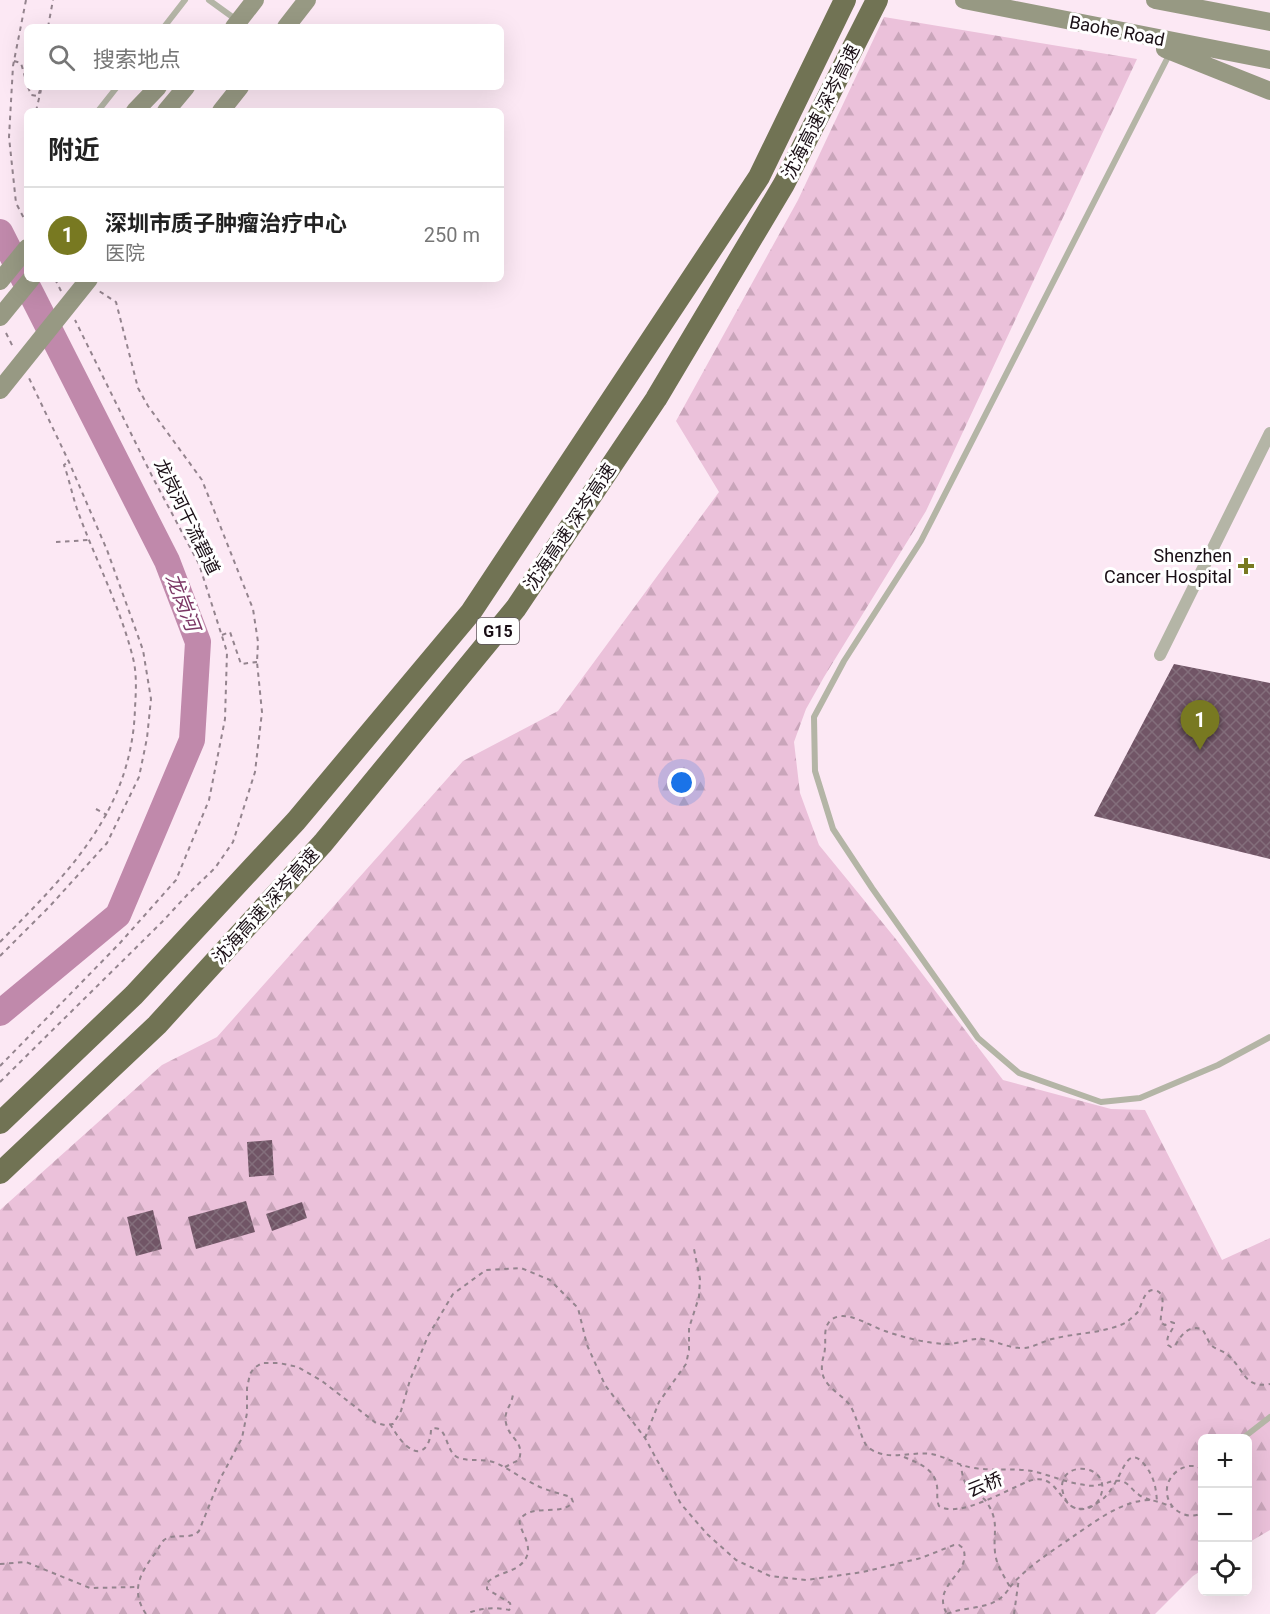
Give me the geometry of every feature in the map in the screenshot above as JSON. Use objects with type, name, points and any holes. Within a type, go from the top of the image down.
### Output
[{"type":"highway","name":"沈海高速 深岑高速","points":[[0,1123],[134,995],[296,821],[471,612],[759,177],[844,0]]},
{"type":"highway","name":"沈海高速 深岑高速","points":[[0,1173],[158,1025],[323,843],[516,608],[656,399],[778,194],[877,0]]},
{"type":"main road","points":[[236,24],[255,0]]},
{"type":"main road","points":[[288,24],[307,0]]},
{"type":"main road","name":"Baohe Road","points":[[964,0],[1270,60]]},
{"type":"main road","name":"Baohe Road","points":[[1155,0],[1270,22]]},
{"type":"main road","points":[[1119,31],[1270,91]]},
{"type":"main road","points":[[138,108],[155,90]]},
{"type":"main road","points":[[168,108],[184,90]]},
{"type":"main road","points":[[223,108],[238,90]]},
{"type":"main road","points":[[0,281],[24,252]]},
{"type":"main road","points":[[3,324],[29,282]]},
{"type":"main road","points":[[2,387],[86,282]]},
{"type":"street","points":[[1161,655],[1270,433]]},
{"type":"lane","points":[[166,24],[185,0]]},
{"type":"lane","points":[[209,0],[236,24]]},
{"type":"lane","points":[[1171,51],[921,541],[843,661],[814,717],[815,771],[833,829],[865,878],[978,1038],[1019,1073],[1101,1102],[1140,1098],[1218,1065],[1270,1037]]},
{"type":"lane","points":[[100,108],[115,90]]},
{"type":"lane","points":[[1249,1434],[1270,1417]]},
{"type":"path","points":[[24,218],[16,203],[9,136],[14,61],[26,0]]},
{"type":"path","points":[[49,24],[53,0]]},
{"type":"path","points":[[14,61],[21,63],[24,72]]},
{"type":"path","points":[[30,90],[31,95],[38,96],[41,90]]},
{"type":"path","points":[[37,108],[41,90]]},
{"type":"path","points":[[56,282],[64,299]]},
{"type":"path","points":[[0,1082],[215,868],[233,842],[255,772],[260,734],[262,712],[257,662],[258,642],[253,609],[202,480],[148,406],[138,388],[116,302],[90,282]]},
{"type":"path","name":"龙岗河干流碧道","points":[[0,1066],[120,943],[176,880],[209,800],[225,719],[227,652],[200,564],[153,478],[75,319]]},
{"type":"path","points":[[3,324],[15,351]]},
{"type":"path","points":[[0,956],[50,906],[107,843],[139,777],[147,738],[151,699],[143,650],[107,550],[26,371]]},
{"type":"path","points":[[0,942],[46,895],[88,844],[107,815],[116,796],[129,754],[135,722],[134,660],[105,574],[76,508],[64,465],[69,462]]},
{"type":"path","points":[[56,542],[89,540]]},
{"type":"path","points":[[222,634],[230,632],[242,664],[257,662]]},
{"type":"path","points":[[96,809],[107,815]]},
{"type":"path","points":[[645,1438],[659,1402],[686,1364],[690,1323],[699,1297],[700,1279],[694,1249]]},
{"type":"path","points":[[146,1614],[139,1598],[140,1575],[168,1537],[190,1536],[199,1531],[219,1481],[242,1437],[248,1413],[247,1388],[254,1368],[262,1363],[279,1363],[298,1367],[322,1381],[376,1423],[393,1424],[398,1417],[428,1336],[453,1294],[486,1270],[521,1268],[550,1280],[578,1308],[587,1345],[604,1385],[645,1438],[681,1504],[707,1534],[736,1560],[770,1576],[806,1580],[863,1572],[921,1558],[959,1545],[965,1554],[964,1561],[947,1586],[942,1599],[947,1614],[958,1609],[995,1603],[1005,1595],[1019,1576],[1045,1555],[1116,1509],[1150,1500]]},
{"type":"path","points":[[1198,1516],[1184,1515],[1172,1507],[1150,1500],[1137,1494],[1125,1482],[1117,1480],[1101,1485],[1085,1485],[1030,1471],[974,1468],[930,1454],[886,1455],[870,1450],[864,1444],[854,1411],[823,1379],[822,1364],[826,1346],[826,1328],[830,1321],[846,1316],[870,1323],[888,1332],[938,1343],[948,1344],[980,1339],[1014,1348],[1033,1347],[1049,1340],[1110,1328],[1126,1322],[1136,1314],[1148,1292],[1152,1290],[1161,1294],[1163,1300],[1161,1323],[1165,1325],[1173,1322],[1175,1325],[1167,1338],[1168,1345],[1175,1346],[1183,1333],[1188,1330],[1202,1329],[1211,1344],[1230,1356],[1248,1380],[1256,1384],[1270,1384]]},
{"type":"path","points":[[505,1467],[519,1460],[521,1451],[506,1424],[506,1413],[513,1401],[513,1394]]},
{"type":"path","points":[[390,1424],[407,1447],[414,1451],[426,1448],[430,1442],[431,1429],[440,1429],[446,1437],[452,1454],[456,1457],[463,1460],[487,1460],[505,1467],[545,1490],[571,1497],[573,1503],[571,1506],[533,1511],[519,1521],[519,1526],[528,1541],[528,1551],[524,1561],[514,1569],[487,1582],[487,1589],[510,1603],[512,1608],[509,1610],[477,1610],[471,1614]]},
{"type":"path","name":"云桥","points":[[901,1456],[920,1464],[933,1475],[937,1485],[939,1506],[948,1509],[968,1506],[996,1497],[1032,1480],[1041,1479],[1055,1486],[1069,1505],[1076,1509],[1086,1509],[1095,1505],[1100,1498],[1102,1483],[1099,1477],[1094,1471],[1078,1468],[1066,1474],[1062,1482],[1064,1497],[1076,1508],[1086,1509],[1094,1505],[1099,1501],[1104,1497],[1119,1477],[1127,1461],[1135,1457],[1144,1464],[1154,1481],[1157,1502]]},
{"type":"path","points":[[961,1465],[963,1478],[970,1490],[983,1497],[992,1510],[997,1562],[1010,1587]]},
{"type":"path","points":[[1172,1507],[1167,1493],[1169,1479],[1179,1469],[1193,1466],[1198,1468]]},
{"type":"path","points":[[0,1564],[30,1563],[90,1588],[139,1587]]},
{"type":"path","points":[[1014,1614],[1019,1576]]},
{"type":"green space","points":[[884,17],[1137,59],[926,511],[824,677],[806,709],[794,742],[800,793],[819,845],[895,938],[1003,1080],[1111,1109],[1145,1110],[1222,1260],[1270,1238],[1270,1530],[1252,1541],[1252,1434],[1198,1434],[1198,1573],[1155,1614],[0,1614],[0,1210],[162,1065],[217,1037],[463,761],[558,711],[719,492],[676,421],[798,200]]},
{"type":"building","points":[[1174,664],[1270,683],[1270,859],[1094,816]]},
{"type":"building","points":[[272,1140],[274,1175],[249,1177],[247,1142]]},
{"type":"building","points":[[246,1201],[255,1232],[196,1249],[188,1217]]},
{"type":"building","points":[[302,1202],[307,1218],[272,1231],[266,1214]]},
{"type":"building","points":[[153,1210],[162,1249],[136,1256],[127,1217]]},
{"type":"waterway","name":"龙岗河","points":[[0,232],[24,279]]},
{"type":"waterway","name":"龙岗河","points":[[0,1013],[118,915],[192,740],[198,642],[167,561],[25,282]]},
{"type":"place","name":"Shenzhen Cancer Hospital","points":[[1246,566]]},
{"type":"place","name":"深圳市质子肿瘤治疗中心","points":[[1200,750]]}]
